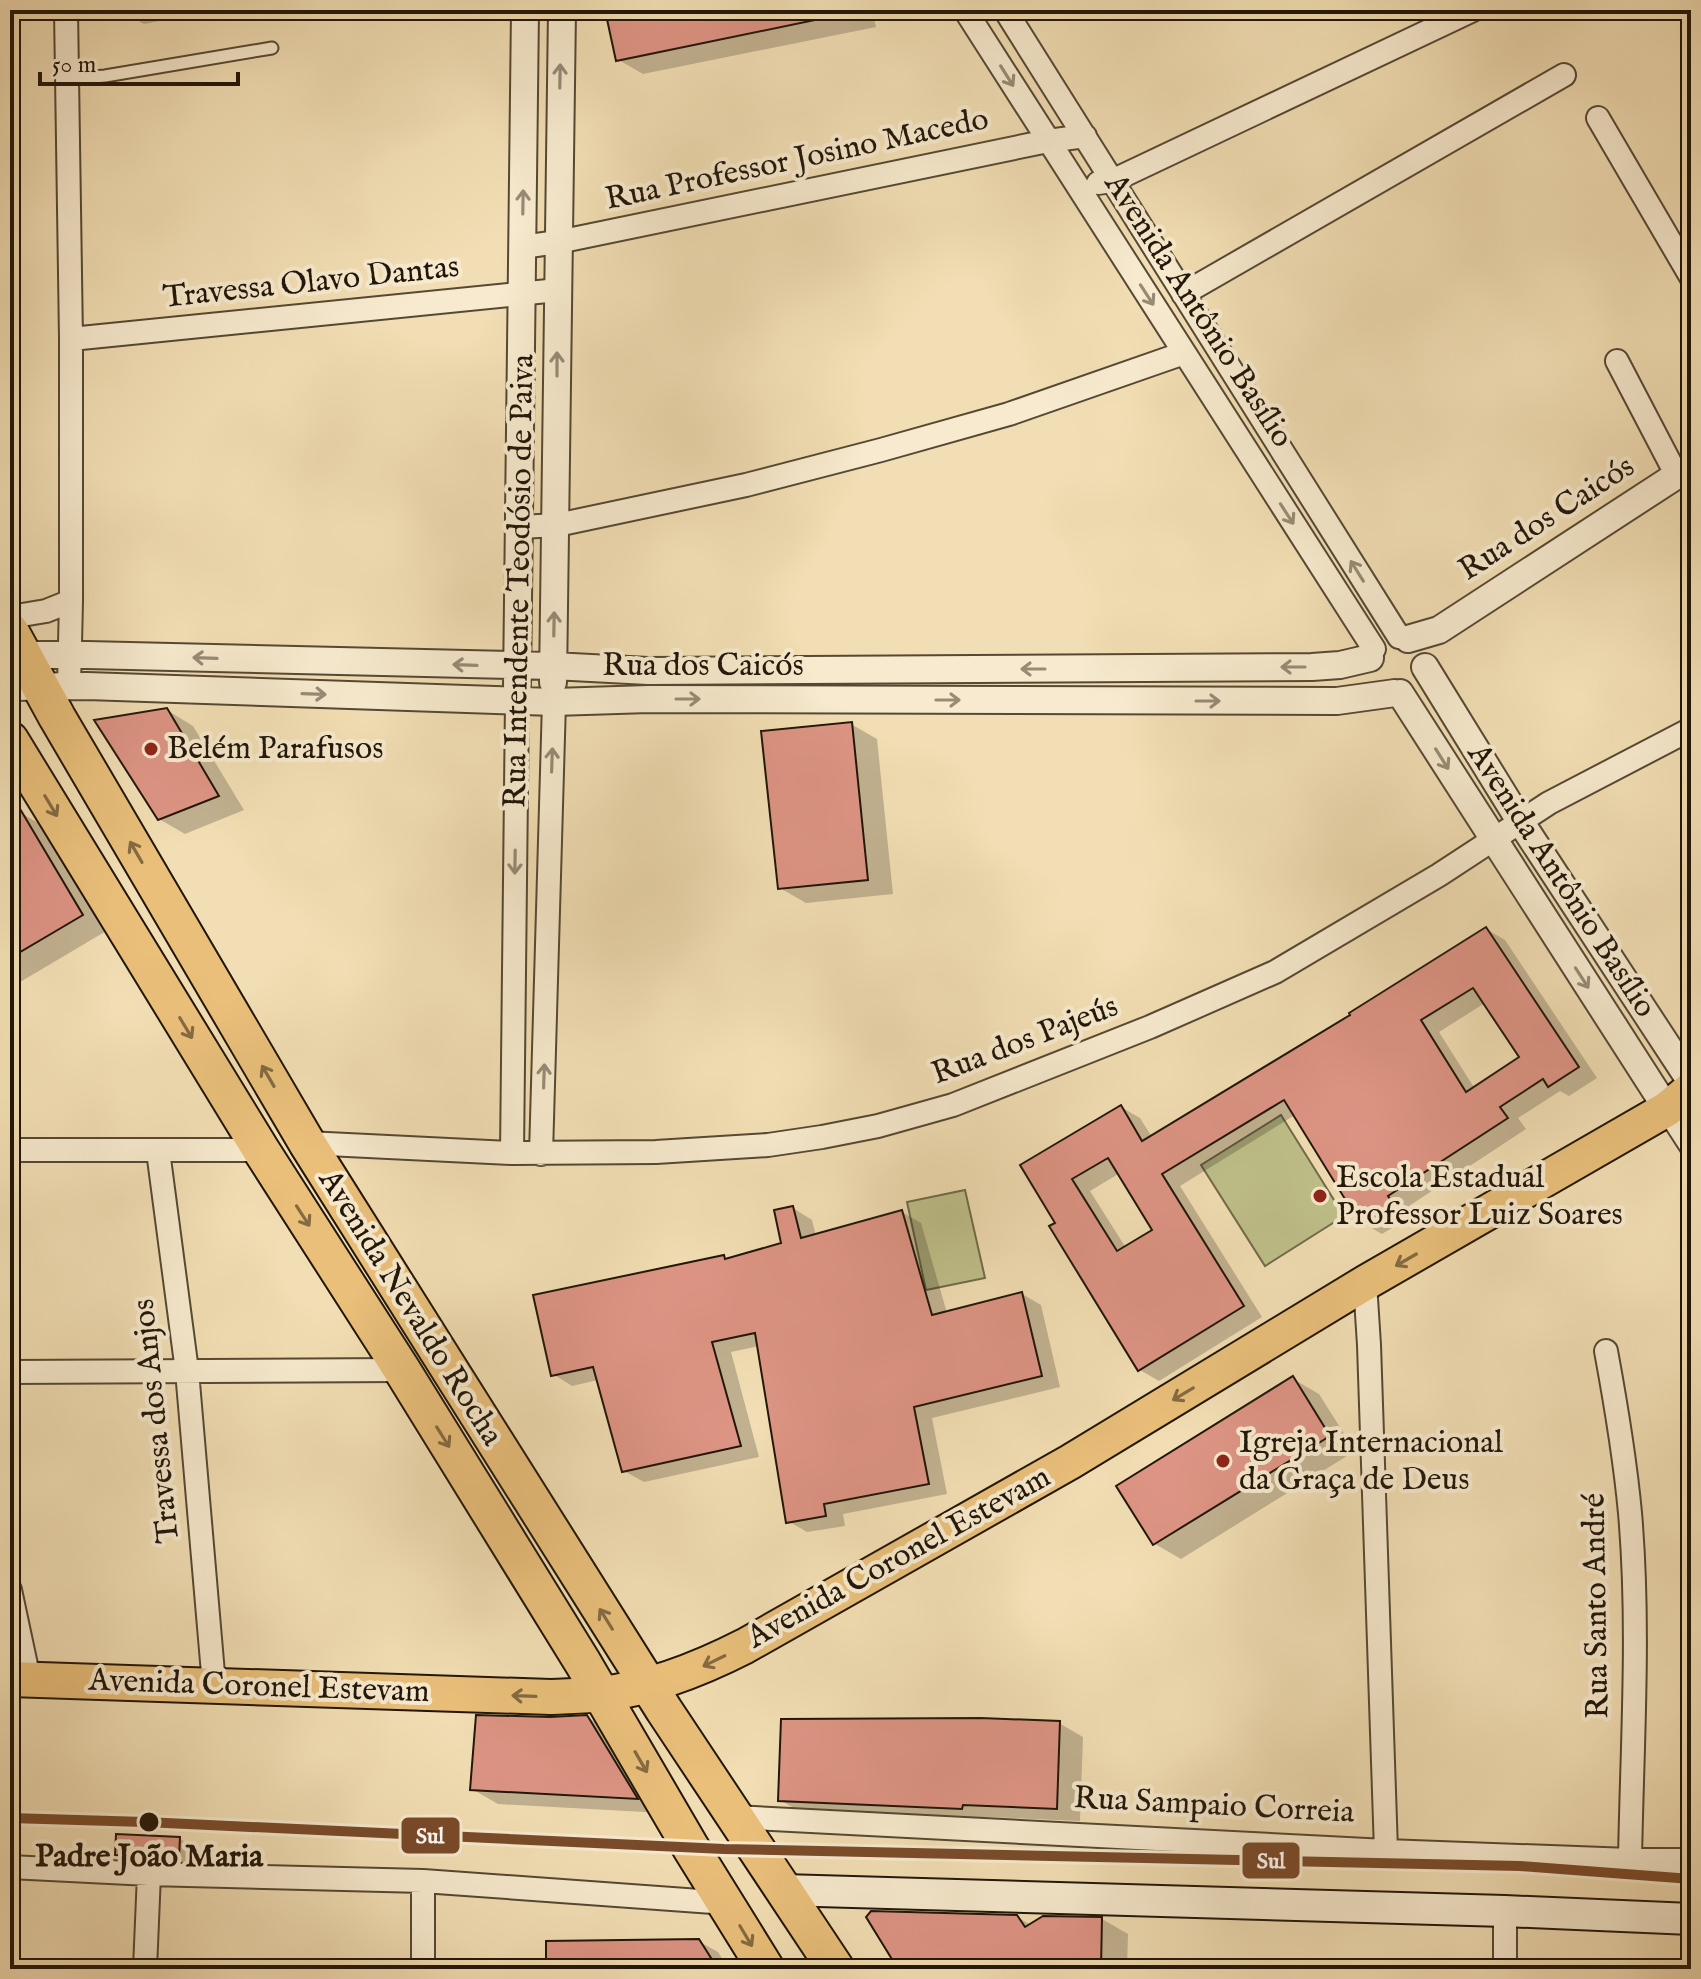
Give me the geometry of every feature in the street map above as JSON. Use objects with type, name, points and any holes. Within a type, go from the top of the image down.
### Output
[{"type":"highway","name":"Avenida Nevaldo Rocha","points":[[27,666],[307,1143],[648,1685],[836,1969]]},
{"type":"highway","name":"Avenida Nevaldo Rocha","points":[[10,740],[261,1150],[402,1370],[602,1694],[691,1848],[766,1969]]},
{"type":"main road","name":"Avenida Coronel Estevam","points":[[19,1679],[551,1697],[602,1694],[679,1676],[745,1646],[1070,1462],[1365,1283],[1679,1099]]},
{"type":"main road","points":[[792,1904],[1505,1911],[1691,1919]]},
{"type":"street","points":[[27,666],[69,655],[71,339],[66,10]]},
{"type":"street","name":"Rua Intendente Teodósio de Paiva","points":[[512,1153],[525,10]]},
{"type":"street","name":"Rua Intendente Teodósio de Paiva","points":[[541,1154],[554,702],[562,10]]},
{"type":"street","name":"Avenida Antônio Basílio","points":[[965,10],[1372,653]]},
{"type":"street","name":"Avenida Antônio Basílio","points":[[1005,10],[1520,821],[1691,1082]]},
{"type":"street","points":[[1077,186],[1112,181],[1473,10]]},
{"type":"street","points":[[1183,294],[1564,75]]},
{"type":"street","points":[[1598,118],[1691,277]]},
{"type":"street","points":[[523,122],[559,120]]},
{"type":"street","name":"Rua Professor Josino Macedo","points":[[522,247],[1085,136]]},
{"type":"street","name":"Travessa Olavo Dantas","points":[[71,339],[558,290]]},
{"type":"street","points":[[520,527],[557,525],[746,485],[881,450],[1009,414],[1184,353]]},
{"type":"street","points":[[1617,361],[1684,471]]},
{"type":"street","name":"Rua dos Caicós","points":[[1414,650],[1439,630],[1684,471]]},
{"type":"street","points":[[10,617],[46,611],[71,601]]},
{"type":"street","points":[[1389,638],[1414,650],[1423,677],[1417,685],[1398,693],[1386,691],[1377,685],[1369,668],[1372,653],[1389,638]]},
{"type":"street","name":"Rua dos Caicós","points":[[27,666],[69,655],[648,671],[1312,667],[1340,665],[1372,653]]},
{"type":"street","name":"Rua dos Caicós","points":[[27,666],[554,702],[649,699],[1337,701],[1398,693]]},
{"type":"street","points":[[648,671],[649,699]]},
{"type":"street","name":"Avenida Antônio Basílio","points":[[1398,693],[1493,840],[1679,1099],[1691,1146]]},
{"type":"street","name":"Rua dos Pajeús","points":[[307,1143],[541,1154],[656,1152],[768,1145],[822,1137],[878,1126],[953,1105],[1150,1027],[1275,972],[1439,875],[1549,803],[1691,729]]},
{"type":"street","points":[[10,1150],[261,1150]]},
{"type":"street","name":"Travessa dos Anjos","points":[[158,1151],[187,1371],[214,1685]]},
{"type":"street","points":[[1365,1283],[1386,1851]]},
{"type":"street","name":"Rua Santo André","points":[[1606,1351],[1620,1427],[1630,1514],[1634,1624],[1630,1860]]},
{"type":"street","points":[[10,1372],[402,1370]]},
{"type":"street","points":[[10,1590],[19,1679]]},
{"type":"street","name":"Rua Sampaio Correia","points":[[734,1817],[1386,1851],[1691,1860]]},
{"type":"street","points":[[10,1867],[423,1881],[727,1903]]},
{"type":"street","points":[[145,1969],[149,1874]]},
{"type":"street","points":[[423,1881],[423,1969]]},
{"type":"street","points":[[1505,1911],[1505,1969]]},
{"type":"lane","points":[[67,79],[105,76],[272,48]]},
{"type":"lane","points":[[792,1904],[823,1969]]},
{"type":"green space","points":[[1281,1115],[1344,1216],[1265,1266],[1201,1165]]},
{"type":"green space","points":[[965,1190],[985,1278],[926,1290],[907,1202]]},
{"type":"building","points":[[605,10],[814,10],[815,20],[616,61]]},
{"type":"building","points":[[167,708],[219,796],[158,820],[94,720]]},
{"type":"building","points":[[852,722],[868,880],[778,889],[761,731]]},
{"type":"building","points":[[10,792],[83,915],[10,958]]},
{"type":"building","points":[[1486,927],[1579,1067],[1548,1087],[1543,1079],[1500,1107],[1508,1118],[1388,1196],[1394,1205],[1361,1225],[1284,1100],[1162,1174],[1244,1306],[1138,1371],[1049,1226],[1055,1223],[1020,1165],[1121,1105],[1142,1141]],"holes":[[[1473,988],[1519,1057],[1466,1092],[1421,1020]],[[1108,1158],[1152,1230],[1117,1251],[1072,1179]]]},
{"type":"building","points":[[793,1206],[801,1238],[902,1210],[932,1315],[1022,1292],[1042,1376],[914,1407],[929,1484],[824,1504],[826,1516],[786,1523],[755,1333],[712,1342],[741,1446],[622,1472],[593,1367],[551,1376],[533,1295],[724,1255],[725,1259],[781,1243],[774,1210]]},
{"type":"building","name":"Igreja Internacional da Graça de Deus","points":[[1293,1376],[1330,1436],[1153,1545],[1116,1486]]},
{"type":"building","points":[[476,1715],[587,1715],[638,1799],[470,1790]]},
{"type":"building","points":[[981,1718],[1060,1721],[1057,1809],[963,1805],[962,1809],[778,1801],[781,1719]]},
{"type":"building","name":"Padre João Maria","points":[[116,1834],[180,1837],[179,1858],[115,1855]]},
{"type":"building","points":[[871,1911],[1017,1915],[1025,1927],[1043,1916],[1102,1917],[1101,1969],[898,1969],[866,1917]]},
{"type":"building","points":[[699,1939],[718,1969],[546,1969],[546,1941]]},
{"type":"transit line","name":"Sul","points":[[10,1818],[724,1849],[1520,1866],[1691,1879]]},
{"type":"place","name":"Belém Parafusos","points":[[151,749]]},
{"type":"place","name":"Escola Estadual Professor Luiz Soares","points":[[1320,1196]]},
{"type":"place","name":"Igreja Internacional da Graça de Deus","points":[[1223,1461]]},
{"type":"place","name":"Padre João Maria","points":[[149,1822]]}]
